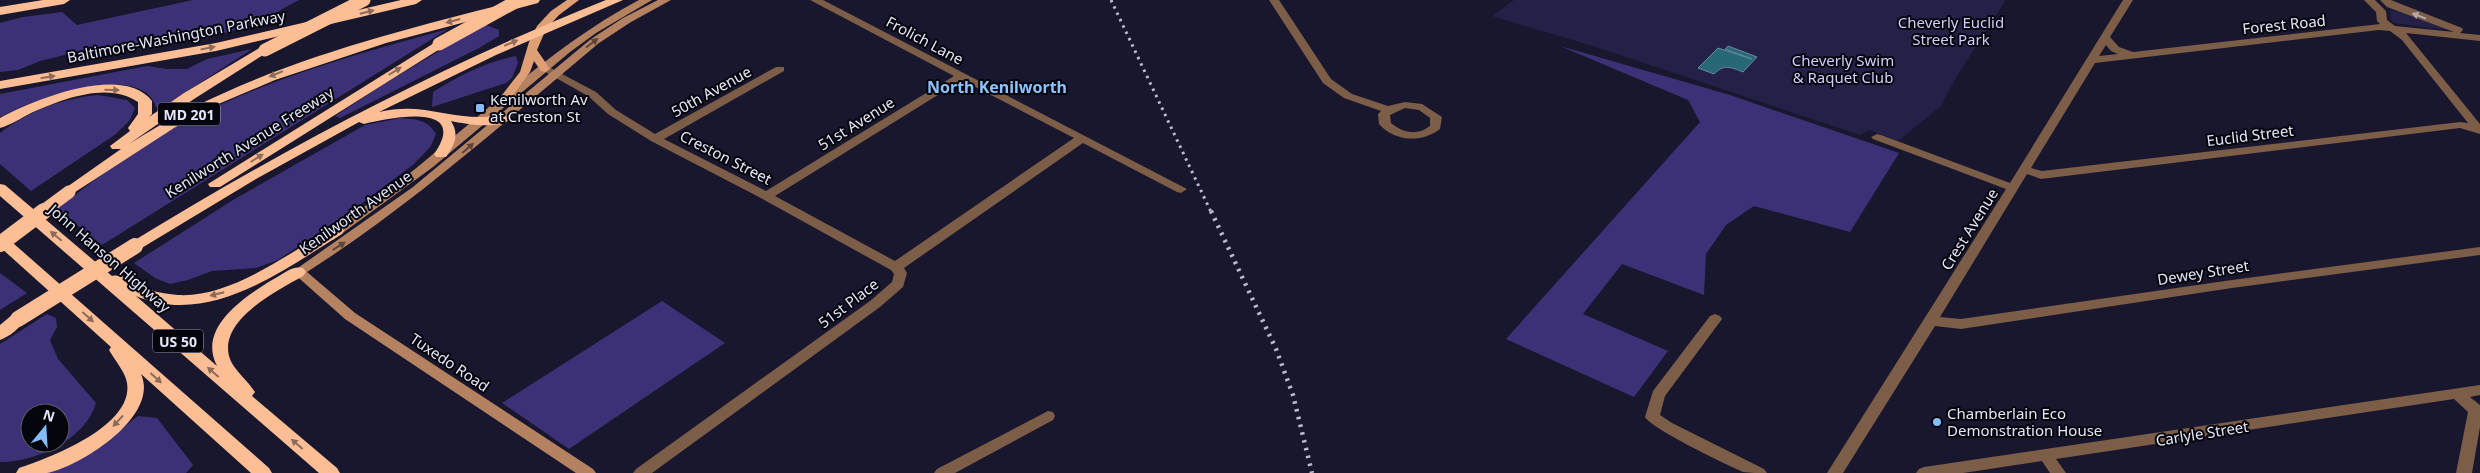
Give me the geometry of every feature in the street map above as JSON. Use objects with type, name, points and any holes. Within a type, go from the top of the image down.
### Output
[{"type":"highway","points":[[0,11],[64,0]]},
{"type":"highway","points":[[110,151],[196,91],[265,50],[364,0]]},
{"type":"highway","name":"Baltimore-Washington Parkway","points":[[0,85],[216,47],[416,0]]},
{"type":"highway","name":"Kenilworth Avenue Freeway","points":[[131,243],[439,44],[519,0]]},
{"type":"highway","name":"MD 201","points":[[0,245],[65,190],[156,132],[212,102],[258,81],[338,52],[534,0]]},
{"type":"highway","points":[[0,332],[10,317],[131,243],[306,144],[411,89],[538,32],[617,0]]},
{"type":"highway","points":[[0,124],[36,105],[70,94],[121,90],[136,94],[145,101],[145,114],[132,131],[110,151],[65,190],[0,232]]},
{"type":"highway","points":[[306,144],[378,116],[404,112],[426,112],[479,122],[503,118]]},
{"type":"highway","points":[[426,112],[443,119],[450,128],[449,139],[441,154]]},
{"type":"highway","name":"John Hanson Highway","points":[[2,189],[331,473]]},
{"type":"highway","points":[[249,283],[337,231]]},
{"type":"highway","name":"US 50","points":[[0,239],[262,473]]},
{"type":"highway","points":[[0,245],[26,261]]},
{"type":"highway","points":[[94,268],[142,293],[163,299],[198,298],[274,274],[298,272]]},
{"type":"highway","points":[[263,415],[222,358],[220,348],[222,338],[229,324],[244,306],[298,272]]},
{"type":"highway","points":[[25,473],[51,464],[87,446],[116,424],[128,409],[136,394],[135,381],[107,334]]},
{"type":"main road","points":[[501,104],[525,72],[538,32],[551,16],[574,0]]},
{"type":"main road","name":"Kenilworth Avenue","points":[[298,272],[350,239],[405,199],[503,118],[599,26],[647,0]]},
{"type":"main road","name":"Kenilworth Avenue","points":[[298,272],[299,262],[306,254],[441,154],[501,104],[609,31],[666,0]]},
{"type":"main road","points":[[532,50],[550,71]]},
{"type":"main road","name":"Tuxedo Road","points":[[298,272],[341,310],[588,473]]},
{"type":"street","name":"Frolich Lane","points":[[815,0],[1181,189]]},
{"type":"street","points":[[1274,0],[1327,81],[1348,96],[1388,110]]},
{"type":"street","name":"Crest Avenue","points":[[1835,473],[1931,321],[2128,0]]},
{"type":"street","points":[[2479,129],[2406,38],[2382,22],[2380,2],[2480,37]]},
{"type":"street","name":"Forest Road","points":[[2090,60],[2389,27],[2480,37]]},
{"type":"street","points":[[2104,38],[2115,49],[2136,56]]},
{"type":"street","name":"50th Avenue","points":[[655,139],[780,69]]},
{"type":"street","name":"Creston Street","points":[[550,71],[592,94],[612,112],[655,139],[766,196],[896,267]]},
{"type":"street","name":"51st Avenue","points":[[766,196],[961,76]]},
{"type":"street","name":"Euclid Street","points":[[2024,169],[2041,175],[2460,124],[2479,129]]},
{"type":"street","points":[[1877,137],[2013,188]]},
{"type":"street","points":[[896,267],[1082,138]]},
{"type":"street","name":"Dewey Street","points":[[1931,321],[1961,324],[2232,284],[2480,251]]},
{"type":"street","name":"51st Place","points":[[641,473],[889,293],[901,278],[901,273],[896,267]]},
{"type":"street","points":[[1715,319],[1658,394],[1652,417],[1667,427],[1760,473]]},
{"type":"street","name":"Carlyle Street","points":[[1924,473],[2480,390]]},
{"type":"street","points":[[2456,393],[2476,410],[2464,473]]},
{"type":"street","points":[[942,473],[1048,416]]},
{"type":"street","points":[[2046,456],[2058,473]]},
{"type":"green space","name":"Cheverly Swim & Raquet Club","points":[[1514,0],[2006,0],[1955,79],[1941,106],[1898,141],[1869,130],[1860,135],[1596,47],[1492,16]]},
{"type":"green space","points":[[2390,10],[2401,12],[2447,30],[2394,23],[2391,21]]},
{"type":"shaded area","points":[[193,0],[299,0],[255,24],[205,39],[150,46],[134,44],[89,49],[40,61],[18,70],[0,72],[0,23],[23,17],[62,12],[77,25]]},
{"type":"shaded area","points":[[484,24],[499,30],[499,36],[340,118],[335,116],[386,83]]},
{"type":"shaded area","points":[[448,29],[102,245],[57,209],[137,150],[173,128],[210,109],[327,64]]},
{"type":"shaded area","points":[[1560,46],[1730,95],[1899,153],[1850,232],[1754,206],[1726,225],[1706,254],[1704,295],[1622,264],[1583,314],[1668,351],[1634,397],[1506,339],[1700,122],[1688,100]]},
{"type":"shaded area","points":[[1728,46],[1757,57],[1743,72],[1727,67],[1714,74],[1698,68],[1718,48],[1752,59],[1725,49]]},
{"type":"shaded area","points":[[252,49],[169,103],[156,107],[146,93],[130,86],[108,85],[58,94],[0,117],[0,94],[147,66],[187,69],[207,59]]},
{"type":"shaded area","points":[[516,56],[518,63],[512,78],[506,83],[432,107],[433,92],[462,75],[483,66]]},
{"type":"shaded area","points":[[98,95],[127,100],[135,108],[130,120],[116,134],[31,191],[0,164],[0,133],[11,125],[46,107],[71,99]]},
{"type":"shaded area","points":[[401,118],[417,120],[433,129],[436,134],[431,146],[414,164],[353,210],[278,260],[256,268],[212,271],[188,280],[170,284],[155,278],[134,263],[233,200],[365,125]]},
{"type":"shaded area","points":[[0,273],[27,293],[0,310]]},
{"type":"shaded area","points":[[662,301],[725,343],[569,449],[502,403]]},
{"type":"shaded area","points":[[47,314],[56,318],[57,327],[50,340],[58,359],[96,403],[90,416],[70,438],[70,403],[20,403],[20,453],[43,453],[29,458],[0,462],[0,344]]},
{"type":"shaded area","points":[[138,416],[157,418],[193,465],[186,473],[46,473],[91,452]]},
{"type":"railway","points":[[1111,0],[1211,212]]},
{"type":"railway","points":[[1211,211],[1276,349],[1293,395],[1312,473]]},
{"type":"place","name":"Kenilworth Av at Creston St","points":[[480,108]]},
{"type":"place","name":"Chamberlain Eco Demonstration House","points":[[1937,422]]},
{"type":"district","name":"North Kenilworth","points":[[997,87]]},
{"type":"park label","name":"Cheverly Euclid Street Park","points":[[1951,30]]}]
